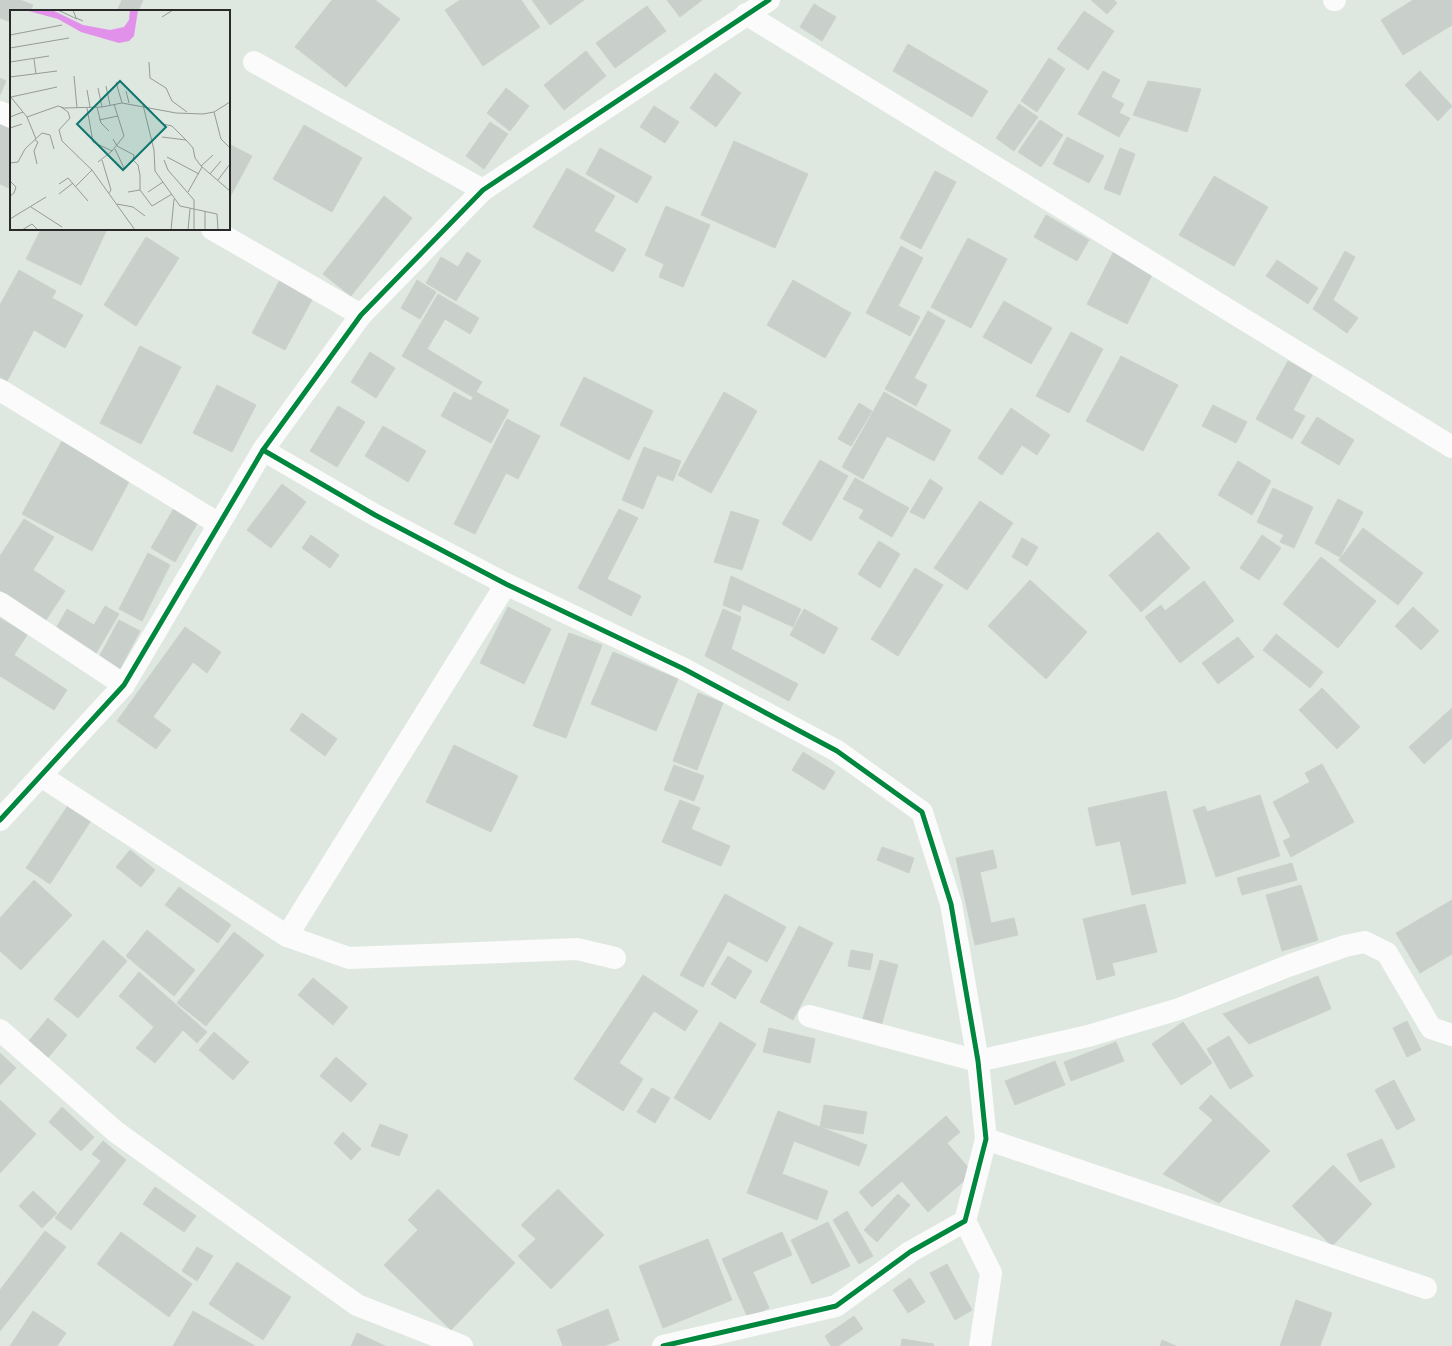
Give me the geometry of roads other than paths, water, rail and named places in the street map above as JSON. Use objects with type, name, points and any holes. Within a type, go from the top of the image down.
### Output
[{"type":"street","points":[[0,820],[124,684],[263,450],[361,315],[483,190],[769,0]]},
{"type":"street","points":[[746,14],[1452,447]]},
{"type":"street","points":[[254,62],[483,190]]},
{"type":"street","points":[[0,112],[10,117]]},
{"type":"street","points":[[214,230],[361,315]]},
{"type":"street","points":[[0,390],[219,524]]},
{"type":"street","points":[[263,450],[375,515],[506,584],[684,669],[837,751],[922,812],[951,904],[978,1061],[986,1139],[965,1221],[991,1273],[980,1346]]},
{"type":"street","points":[[287,936],[506,584]]},
{"type":"street","points":[[0,603],[124,684]]},
{"type":"street","points":[[41,776],[287,936],[349,958],[577,949],[615,958]]},
{"type":"street","points":[[809,1016],[978,1061],[1088,1036],[1179,1009],[1288,966],[1345,946],[1364,942],[1387,953],[1432,1028],[1452,1035]]},
{"type":"street","points":[[0,1030],[116,1132],[357,1304],[462,1346]]},
{"type":"street","points":[[986,1139],[1426,1288]]},
{"type":"street","points":[[664,1346],[836,1306],[910,1252],[965,1221]]}]
